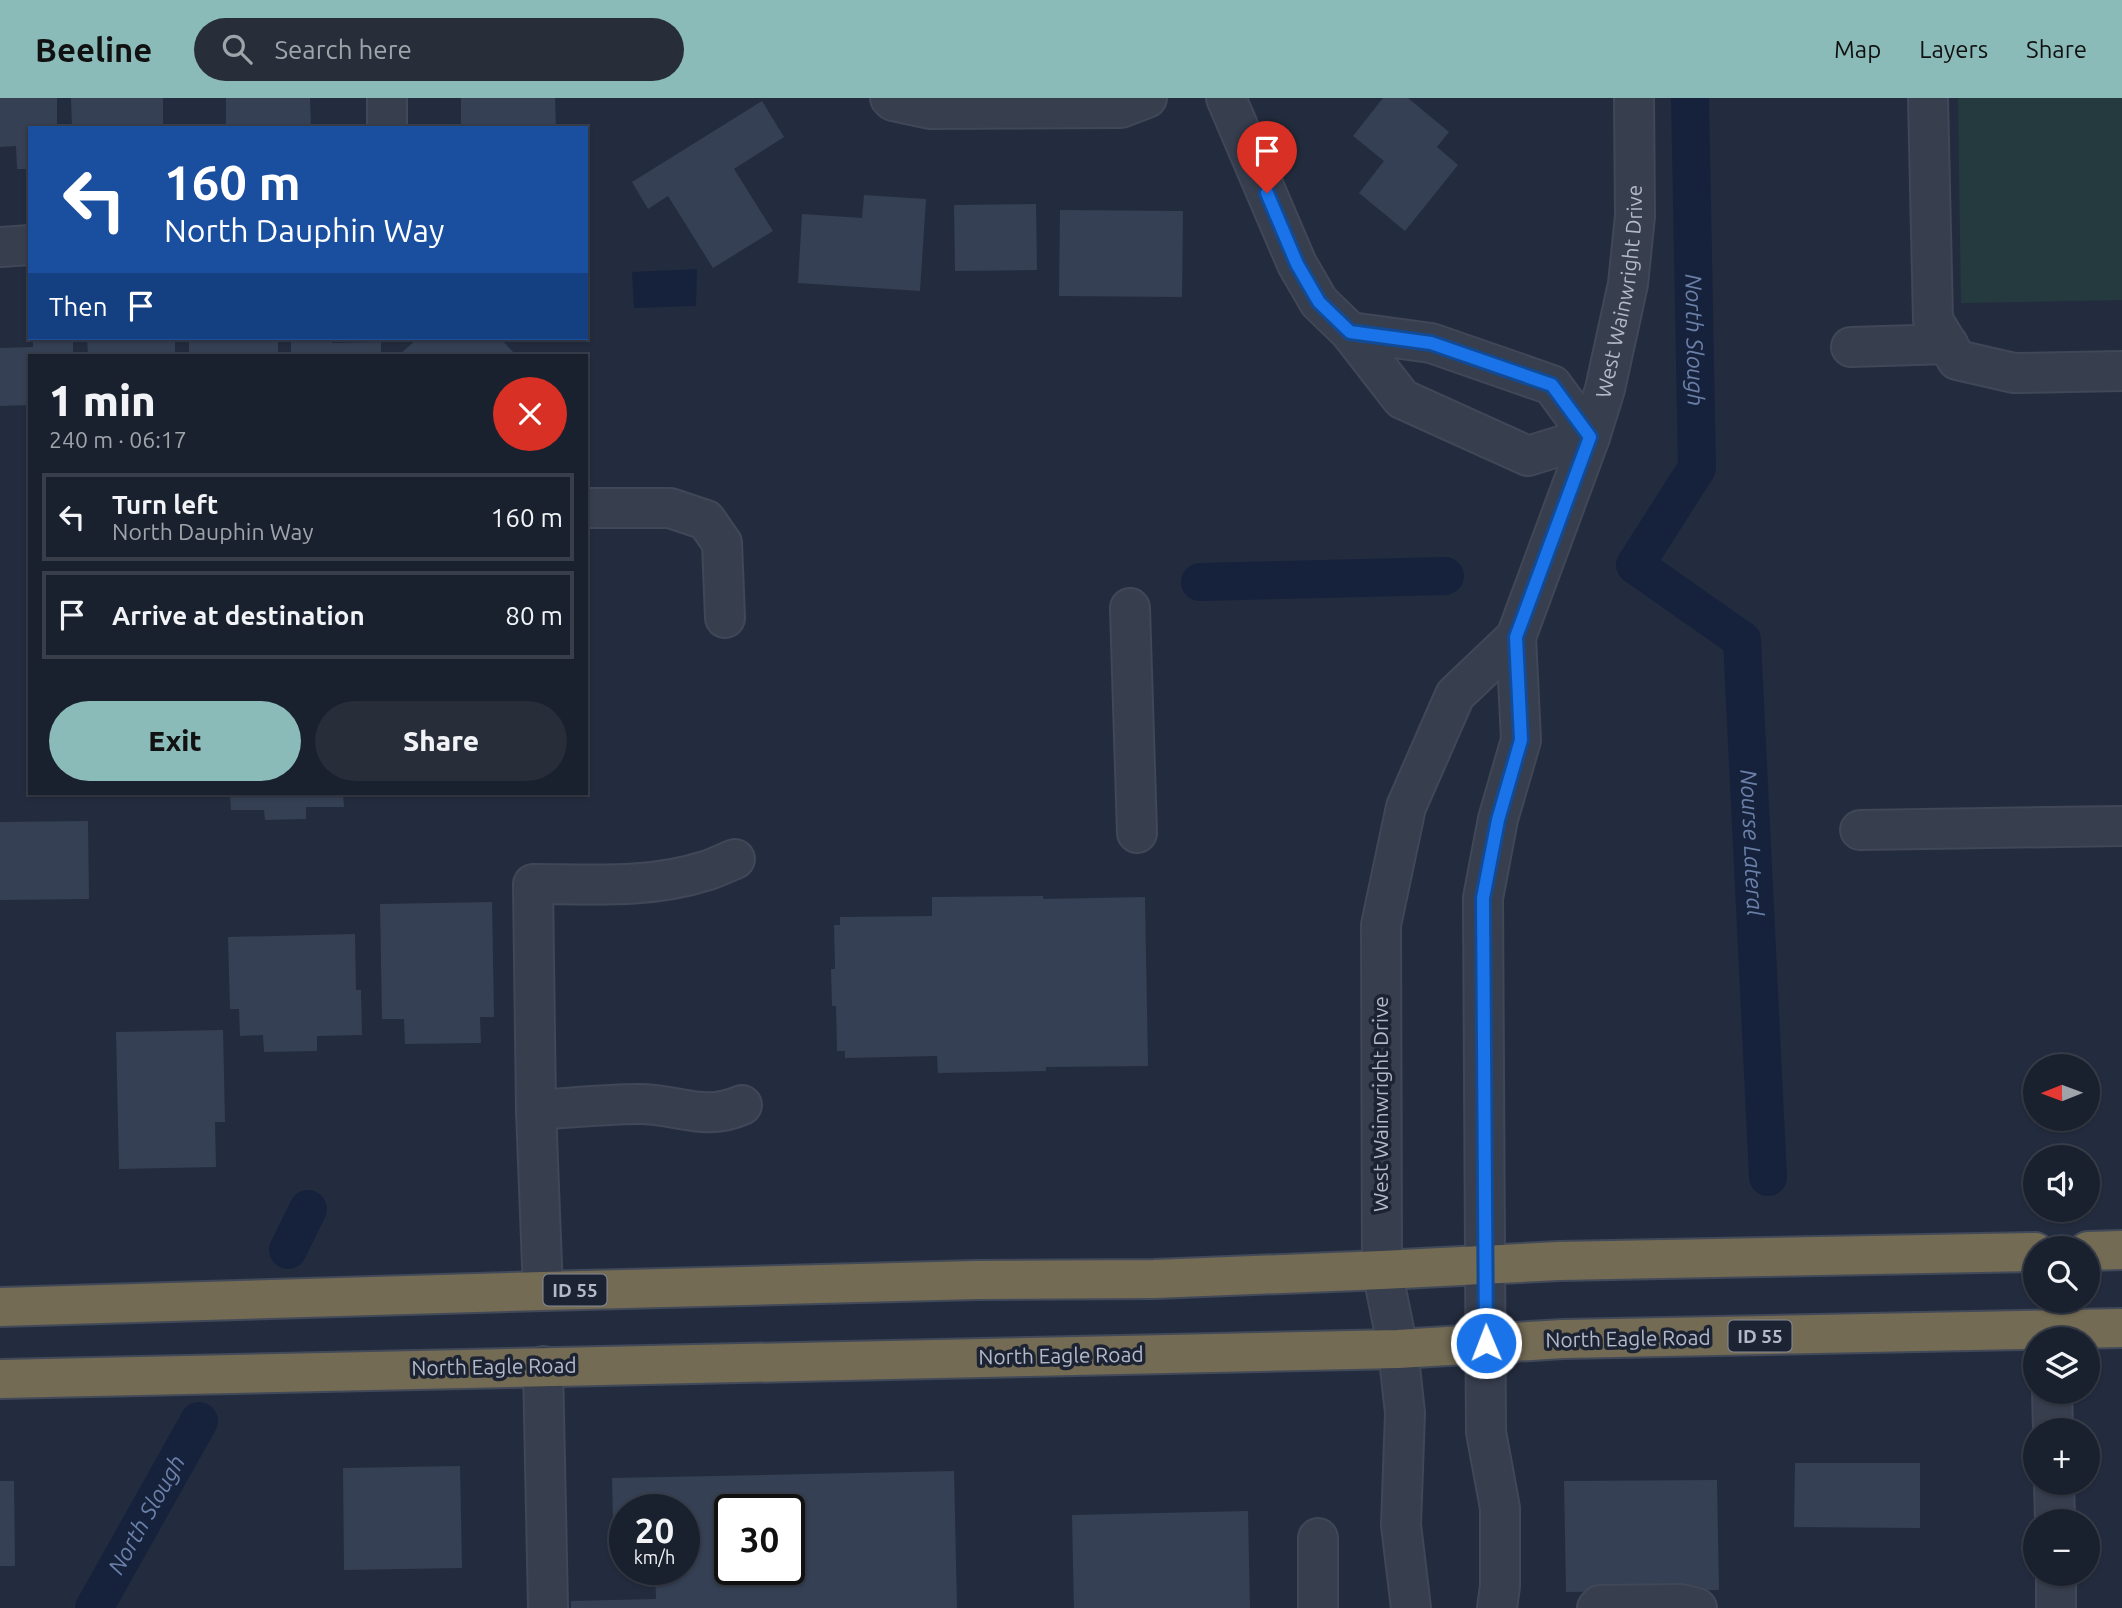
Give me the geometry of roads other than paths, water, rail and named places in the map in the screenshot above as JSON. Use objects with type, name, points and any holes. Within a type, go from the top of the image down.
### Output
[{"type":"highway","points":[[2100,1251],[2122,1250]]},
{"type":"highway","name":"ID 55","points":[[0,1307],[543,1290],[1154,1279],[1485,1264],[2023,1252]]},
{"type":"highway","name":"North Eagle Road","points":[[2100,1330],[2122,1328]]},
{"type":"highway","name":"North Eagle Road","points":[[0,1379],[1398,1349],[1577,1339],[2023,1334]]},
{"type":"street","points":[[387,98],[387,126]]},
{"type":"street","points":[[890,98],[930,109],[957,109],[1121,108],[1147,98]]},
{"type":"street","points":[[1226,98],[1297,264],[1319,302],[1350,332],[1402,400],[1528,456],[1590,437],[1552,385],[1431,343],[1350,332]]},
{"type":"street","name":"West Wainwright Drive","points":[[1497,1608],[1500,1586],[1500,1508],[1486,1432],[1483,898],[1498,820],[1521,740],[1516,637],[1590,437],[1605,389],[1628,284],[1635,216],[1634,98]]},
{"type":"street","points":[[1928,98],[1933,320],[1957,360],[2014,373],[2122,371]]},
{"type":"street","points":[[0,247],[28,246]]},
{"type":"street","points":[[1851,347],[1948,344]]},
{"type":"street","points":[[588,508],[670,508],[706,520],[722,542],[725,618]]},
{"type":"street","points":[[1130,608],[1137,833]]},
{"type":"street","name":"West Wainwright Drive","points":[[1410,1608],[1401,1525],[1405,1413],[1398,1349],[1382,1270],[1381,925],[1406,807],[1455,695],[1516,637]]},
{"type":"street","points":[[1860,830],[2122,826]]},
{"type":"street","points":[[543,1290],[536,1110],[533,884],[639,884],[706,871],[735,859]]},
{"type":"street","points":[[536,1110],[643,1104],[713,1114],[728,1112],[742,1105]]},
{"type":"street","points":[[543,1366],[548,1608]]},
{"type":"street","points":[[1318,1538],[1318,1608]]},
{"type":"street","points":[[2056,1586],[2056,1608]]},
{"type":"street","points":[[1597,1608],[1600,1605],[1681,1604],[1698,1608]]},
{"type":"water","points":[[697,269],[696,306],[634,308],[632,272]]},
{"type":"waterway","name":"Nourse Lateral","points":[[1690,98],[1697,468],[1635,565],[1742,640],[1768,1177]]},
{"type":"waterway","name":"North Slough","points":[[1200,582],[1445,576]]},
{"type":"waterway","name":"North Slough","points":[[288,1250],[308,1209]]},
{"type":"waterway","name":"North Slough","points":[[94,1608],[199,1421]]}]
